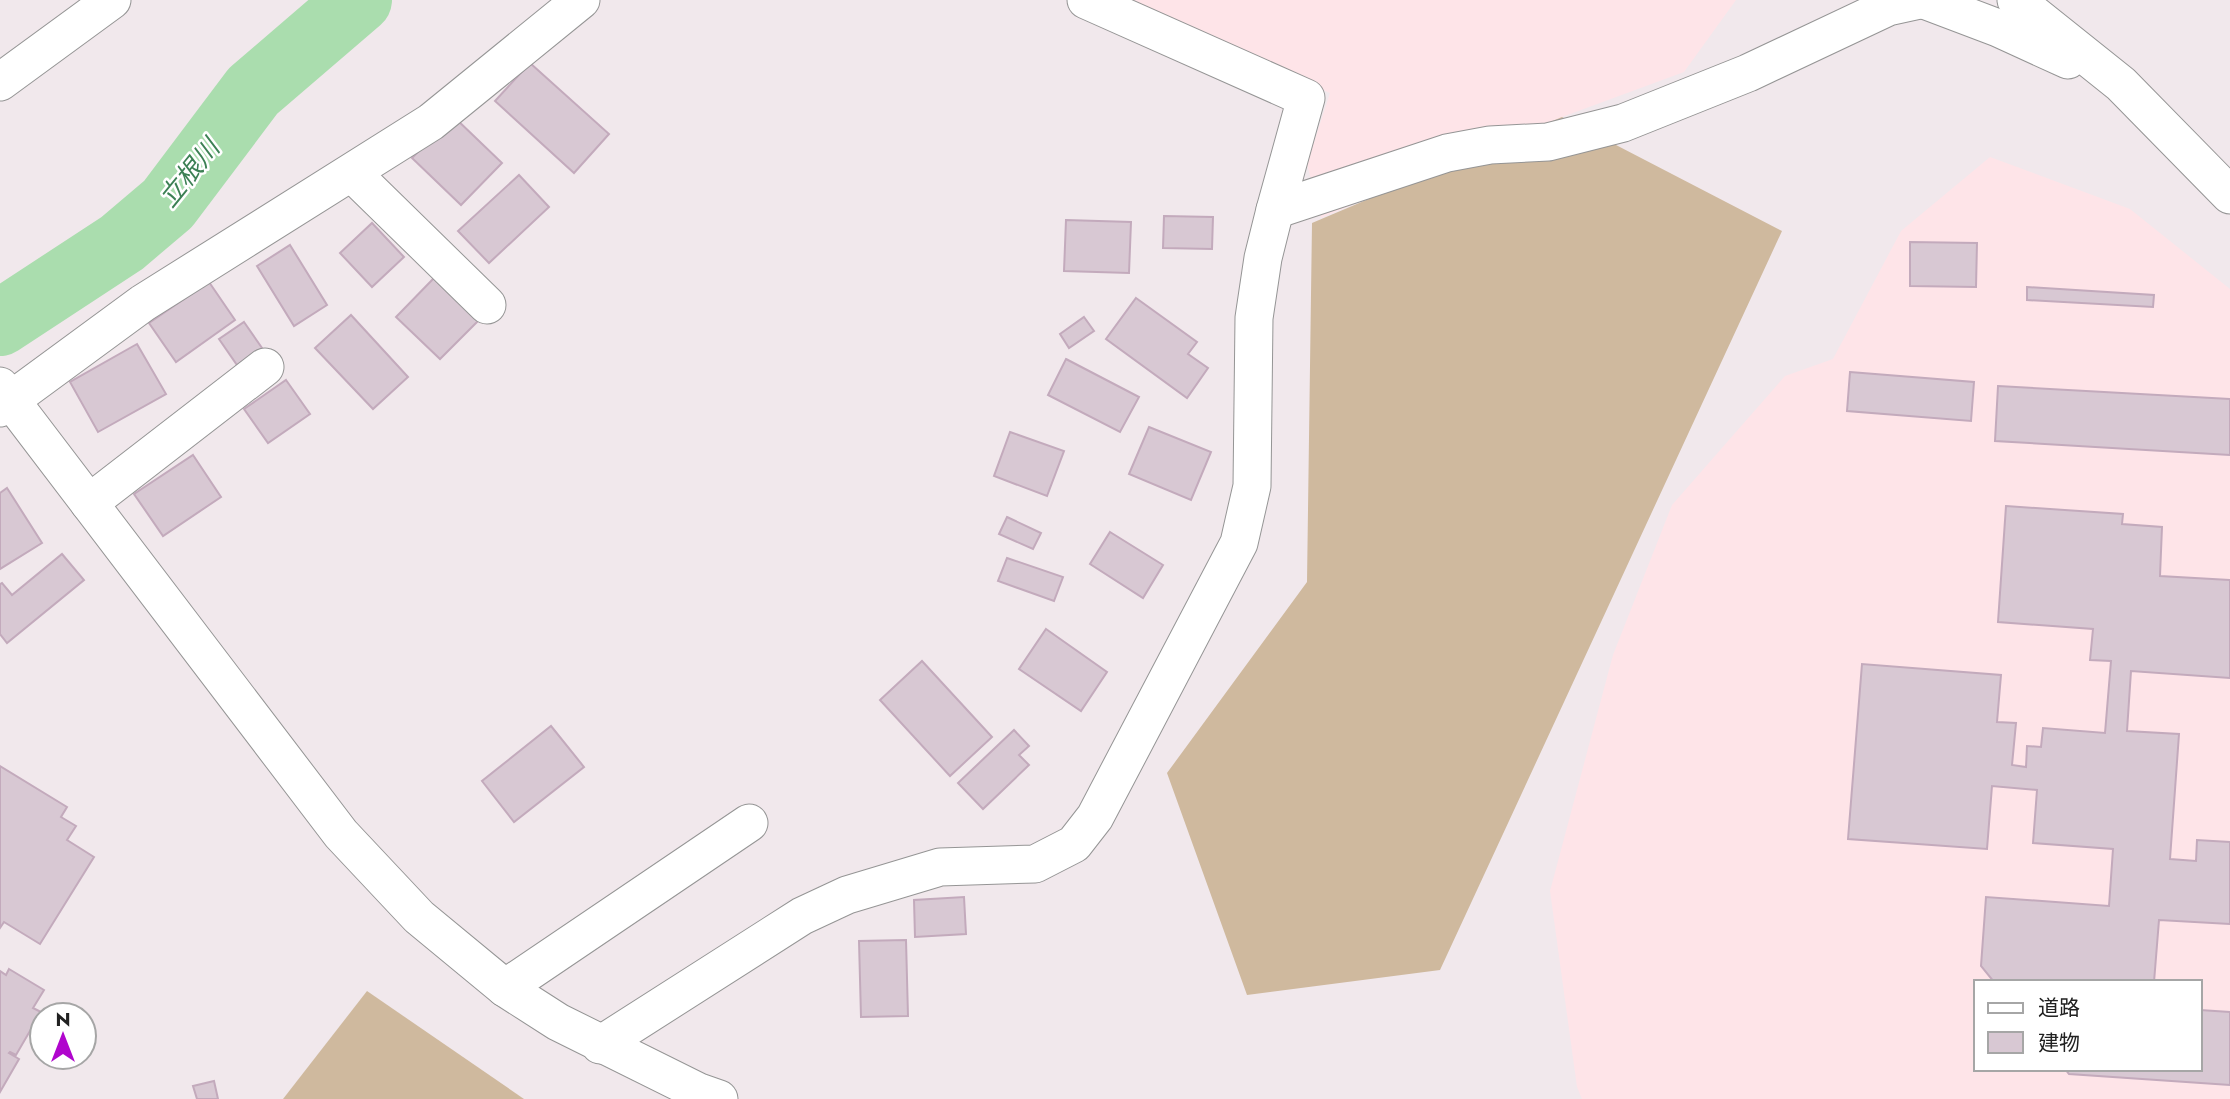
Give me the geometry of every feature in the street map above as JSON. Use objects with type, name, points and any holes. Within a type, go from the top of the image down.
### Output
[{"type":"street","points":[[0,82],[112,0]]},
{"type":"street","points":[[580,0],[431,122],[143,303],[3,398],[89,503],[341,834],[419,917],[505,988],[558,1022],[600,1045],[719,1099]]},
{"type":"street","points":[[600,1045],[802,916],[846,895],[940,867],[1035,864],[1074,844],[1095,817],[1239,543],[1252,486],[1254,318],[1263,258],[1306,98],[1086,0]]},
{"type":"street","points":[[1275,210],[1447,153],[1490,145],[1548,142],[1623,123],[1748,73],[1888,7],[1922,0],[1998,28],[2121,84]]},
{"type":"street","points":[[2016,0],[2121,84],[2230,195]]},
{"type":"street","points":[[352,173],[487,305]]},
{"type":"street","points":[[89,503],[265,367]]},
{"type":"street","points":[[505,988],[749,823]]},
{"type":"shaded area","points":[[1119,0],[1736,0],[1684,72],[1562,117],[1321,218],[1307,164],[1330,93]]},
{"type":"shaded area","points":[[1562,117],[1782,231],[1440,970],[1247,995],[1167,773],[1307,582],[1312,223]]},
{"type":"shaded area","points":[[1990,157],[2130,209],[2230,289],[2230,1099],[1582,1099],[1577,1087],[1550,891],[1613,655],[1672,505],[1785,376],[1833,359],[1901,231]]},
{"type":"shaded area","points":[[367,991],[524,1099],[283,1099]]},
{"type":"building","points":[[530,63],[609,134],[574,173],[495,101]]},
{"type":"building","points":[[453,116],[502,163],[461,205],[412,158]]},
{"type":"building","points":[[519,175],[549,207],[489,263],[458,231]]},
{"type":"building","points":[[1164,216],[1213,217],[1212,249],[1163,248]]},
{"type":"building","points":[[1066,220],[1131,222],[1129,273],[1064,271]]},
{"type":"building","points":[[372,223],[404,257],[372,287],[340,253]]},
{"type":"building","points":[[1910,242],[1977,243],[1976,287],[1910,286]]},
{"type":"building","points":[[290,245],[327,305],[294,326],[257,266]]},
{"type":"building","points":[[435,277],[479,320],[440,359],[396,317]]},
{"type":"building","points":[[209,282],[235,320],[176,362],[149,323]]},
{"type":"building","points":[[2027,287],[2154,295],[2153,307],[2027,300]]},
{"type":"building","points":[[1136,298],[1197,342],[1188,354],[1208,368],[1187,398],[1106,339]]},
{"type":"building","points":[[351,315],[408,377],[373,409],[315,348]]},
{"type":"building","points":[[1084,317],[1094,331],[1069,348],[1060,334]]},
{"type":"building","points":[[244,322],[262,348],[237,365],[219,339]]},
{"type":"building","points":[[137,344],[166,394],[98,432],[70,382]]},
{"type":"building","points":[[1066,359],[1139,397],[1120,432],[1048,395]]},
{"type":"building","points":[[1850,372],[1974,382],[1971,421],[1847,411]]},
{"type":"building","points":[[286,380],[310,414],[268,443],[244,409]]},
{"type":"building","points":[[1998,386],[2230,399],[2230,455],[1995,441]]},
{"type":"building","points":[[1149,427],[1211,452],[1191,500],[1129,474]]},
{"type":"building","points":[[1010,432],[1064,451],[1047,496],[994,476]]},
{"type":"building","points":[[193,455],[221,497],[163,536],[134,494]]},
{"type":"building","points":[[7,488],[42,543],[0,569],[0,493]]},
{"type":"building","points":[[2006,506],[2123,514],[2122,524],[2162,527],[2160,576],[2230,580],[2230,678],[2131,671],[2127,731],[2179,734],[2170,859],[2196,861],[2197,840],[2230,842],[2230,924],[2159,920],[2154,980],[1992,980],[1981,966],[1986,897],[2109,906],[2113,849],[2033,843],[2037,790],[1992,786],[1987,849],[1848,839],[1862,664],[2001,675],[1997,722],[2016,723],[2012,765],[2026,767],[2027,746],[2041,747],[2043,728],[2105,733],[2111,661],[2090,660],[2093,629],[1998,622]]},
{"type":"building","points":[[1007,517],[1041,533],[1033,549],[999,534]]},
{"type":"building","points":[[1110,532],[1163,565],[1143,598],[1090,564]]},
{"type":"building","points":[[62,554],[84,580],[7,643],[0,634],[0,584],[12,595]]},
{"type":"building","points":[[1007,558],[1063,577],[1054,601],[998,581]]},
{"type":"building","points":[[1046,629],[1107,672],[1081,711],[1019,669]]},
{"type":"building","points":[[922,661],[992,737],[950,776],[880,700]]},
{"type":"building","points":[[551,726],[584,767],[514,822],[482,781]]},
{"type":"building","points":[[1014,730],[1029,746],[1019,755],[1029,765],[983,809],[958,783]]},
{"type":"building","points":[[0,766],[67,807],[61,817],[76,826],[67,840],[94,857],[40,944],[4,922],[0,928]]},
{"type":"building","points":[[964,897],[966,934],[915,937],[914,900]]},
{"type":"building","points":[[906,940],[908,1016],[861,1017],[859,941]]},
{"type":"building","points":[[9,969],[44,990],[37,1001],[28,1001],[28,1034],[16,1055],[9,1053],[19,1059],[0,1092],[0,971],[6,975]]},
{"type":"building","points":[[2202,1010],[2230,1012],[2230,1085],[2069,1074],[2067,1071],[2202,1071]]},
{"type":"building","points":[[214,1081],[218,1099],[197,1099],[193,1086]]},
{"type":"waterway","name":"立根川","points":[[0,323],[122,243],[168,204],[253,91],[359,0]]}]
